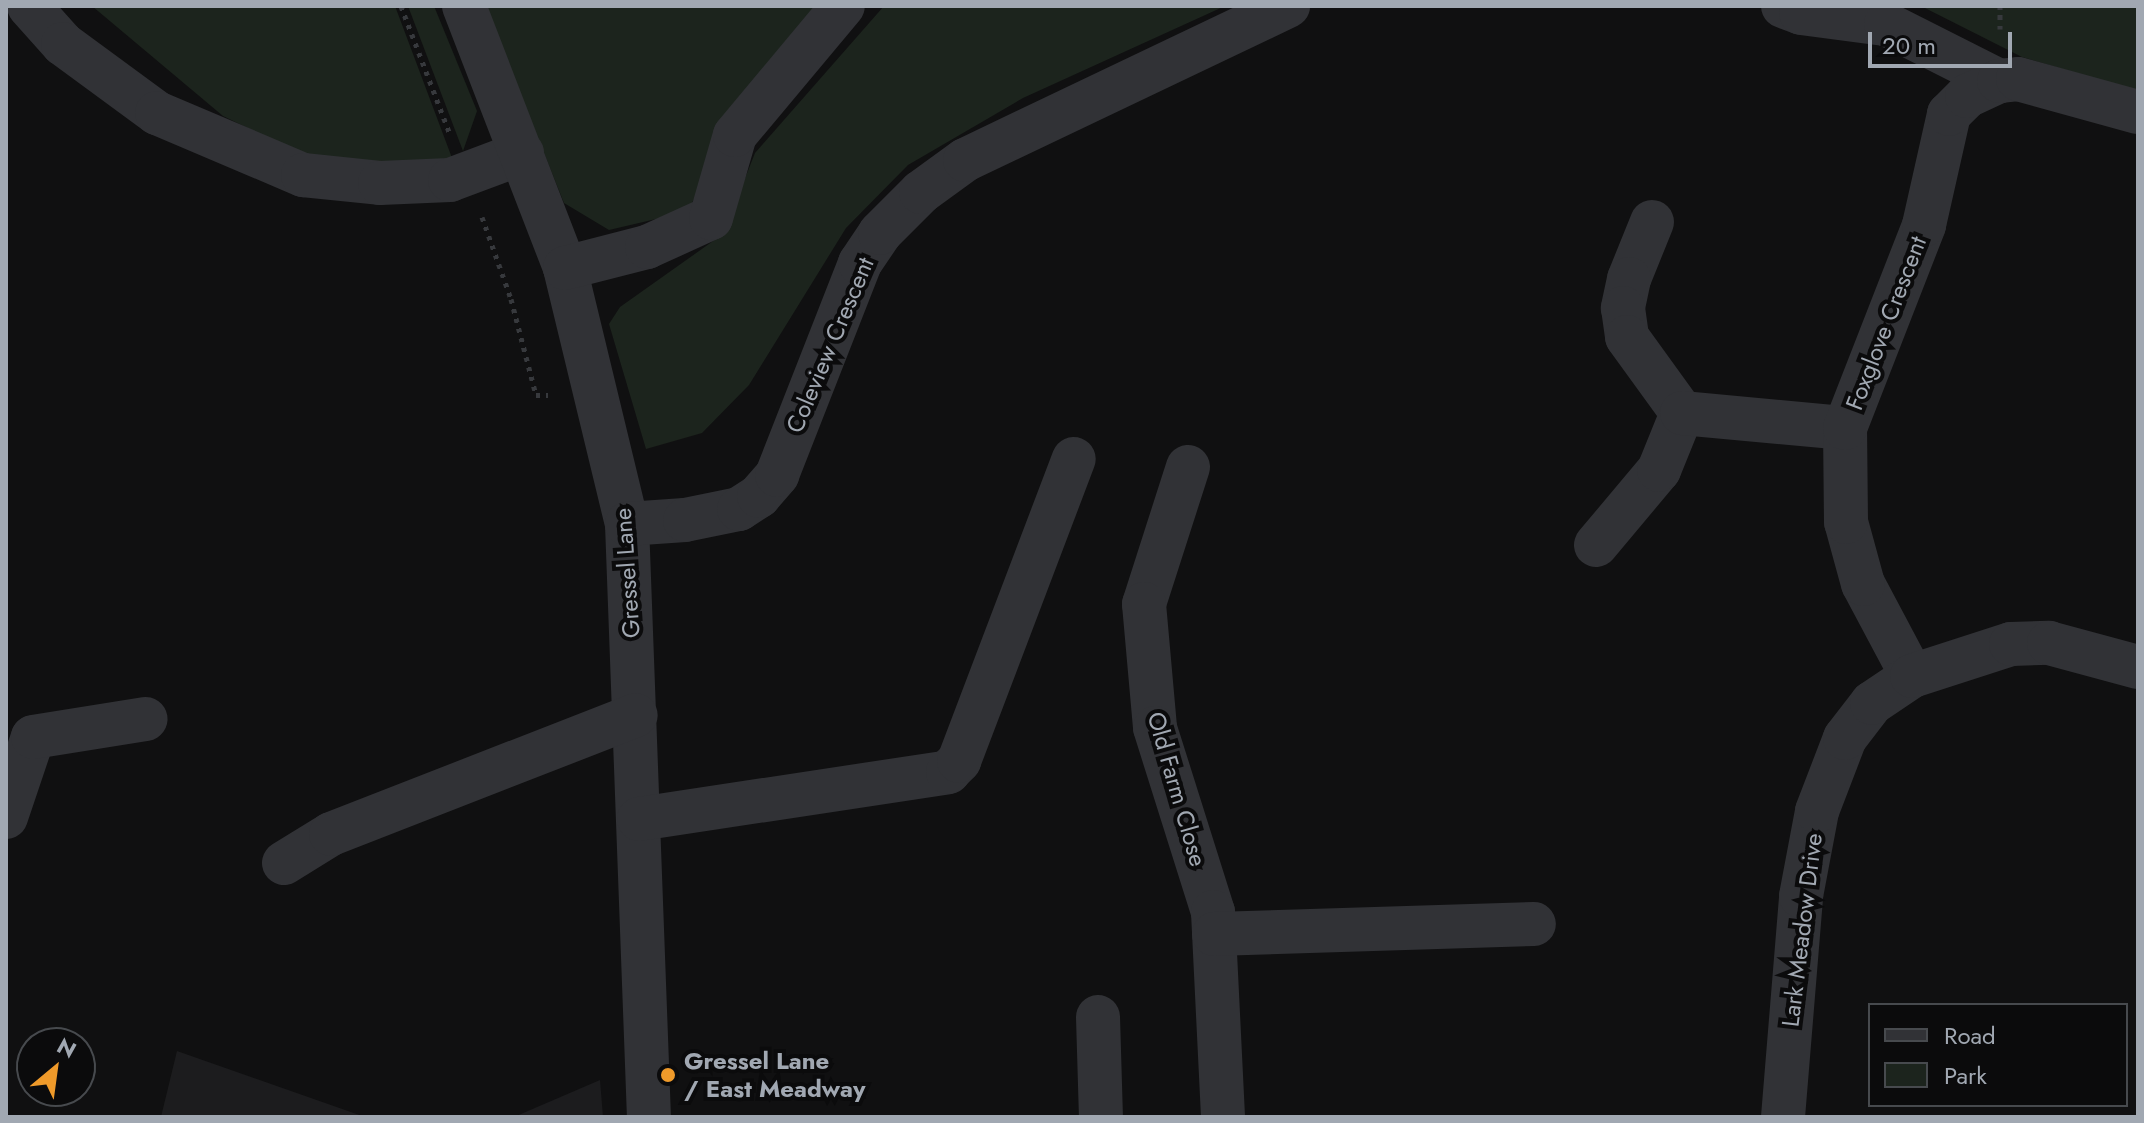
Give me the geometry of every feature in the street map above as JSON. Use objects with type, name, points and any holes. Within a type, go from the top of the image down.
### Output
[{"type":"street","name":"Gressel Lane","points":[[464,6],[565,268],[599,394],[627,524],[649,1117]]},
{"type":"street","points":[[565,268],[647,247],[711,218],[735,135],[843,6]]},
{"type":"street","name":"Coleview Crescent","points":[[627,524],[685,520],[739,509],[759,496],[777,475],[860,263],[880,233],[921,192],[965,160],[1288,6]]},
{"type":"street","points":[[1783,6],[1801,13],[1886,24],[1999,81],[2042,84],[2138,112]]},
{"type":"street","points":[[23,12],[157,113],[303,175],[380,183],[450,180],[522,153]]},
{"type":"street","name":"Foxglove Crescent","points":[[1912,676],[1863,584],[1846,522],[1845,428],[1924,225],[1938,143],[1949,114],[1967,96],[1999,81]]},
{"type":"street","points":[[1652,222],[1623,308],[1627,337],[1682,413],[1845,428]]},
{"type":"street","points":[[1596,545],[1659,470],[1682,413]]},
{"type":"street","points":[[639,819],[948,772],[959,761],[1074,459]]},
{"type":"street","name":"Old Farm Close","points":[[1188,467],[1144,604],[1155,728],[1213,912],[1223,1117]]},
{"type":"street","name":"Lark Meadow Drive","points":[[1783,1117],[1801,896],[1817,811],[1845,738],[1872,703],[1912,676],[2011,644],[2049,643],[2138,667]]},
{"type":"street","points":[[284,863],[331,834],[636,715]]},
{"type":"street","points":[[6,817],[33,737],[146,719]]},
{"type":"street","points":[[1214,934],[1534,924]]},
{"type":"street","points":[[1098,1017],[1101,1117]]},
{"type":"path","points":[[401,6],[455,147]]},
{"type":"path","points":[[477,205],[511,299],[536,395],[599,394]]},
{"type":"shaded area","points":[[177,1051],[365,1117],[161,1117]]},
{"type":"shaded area","points":[[600,1080],[603,1117],[514,1117]]},
{"type":"green space","points":[[92,6],[395,6],[452,158],[369,167],[304,155],[223,116]]},
{"type":"green space","points":[[408,6],[434,6],[477,111],[463,151]]},
{"type":"green space","points":[[485,6],[816,6],[686,212],[609,230],[564,203]]},
{"type":"green space","points":[[884,6],[1225,6],[1023,98],[908,165],[846,228],[749,385],[702,433],[646,449],[609,324],[620,307],[723,234],[755,153]]},
{"type":"green space","points":[[1921,6],[2138,6],[2138,91],[2022,57]]},
{"type":"place","name":"Gressel Lane / East Meadway","points":[[668,1075]]}]
